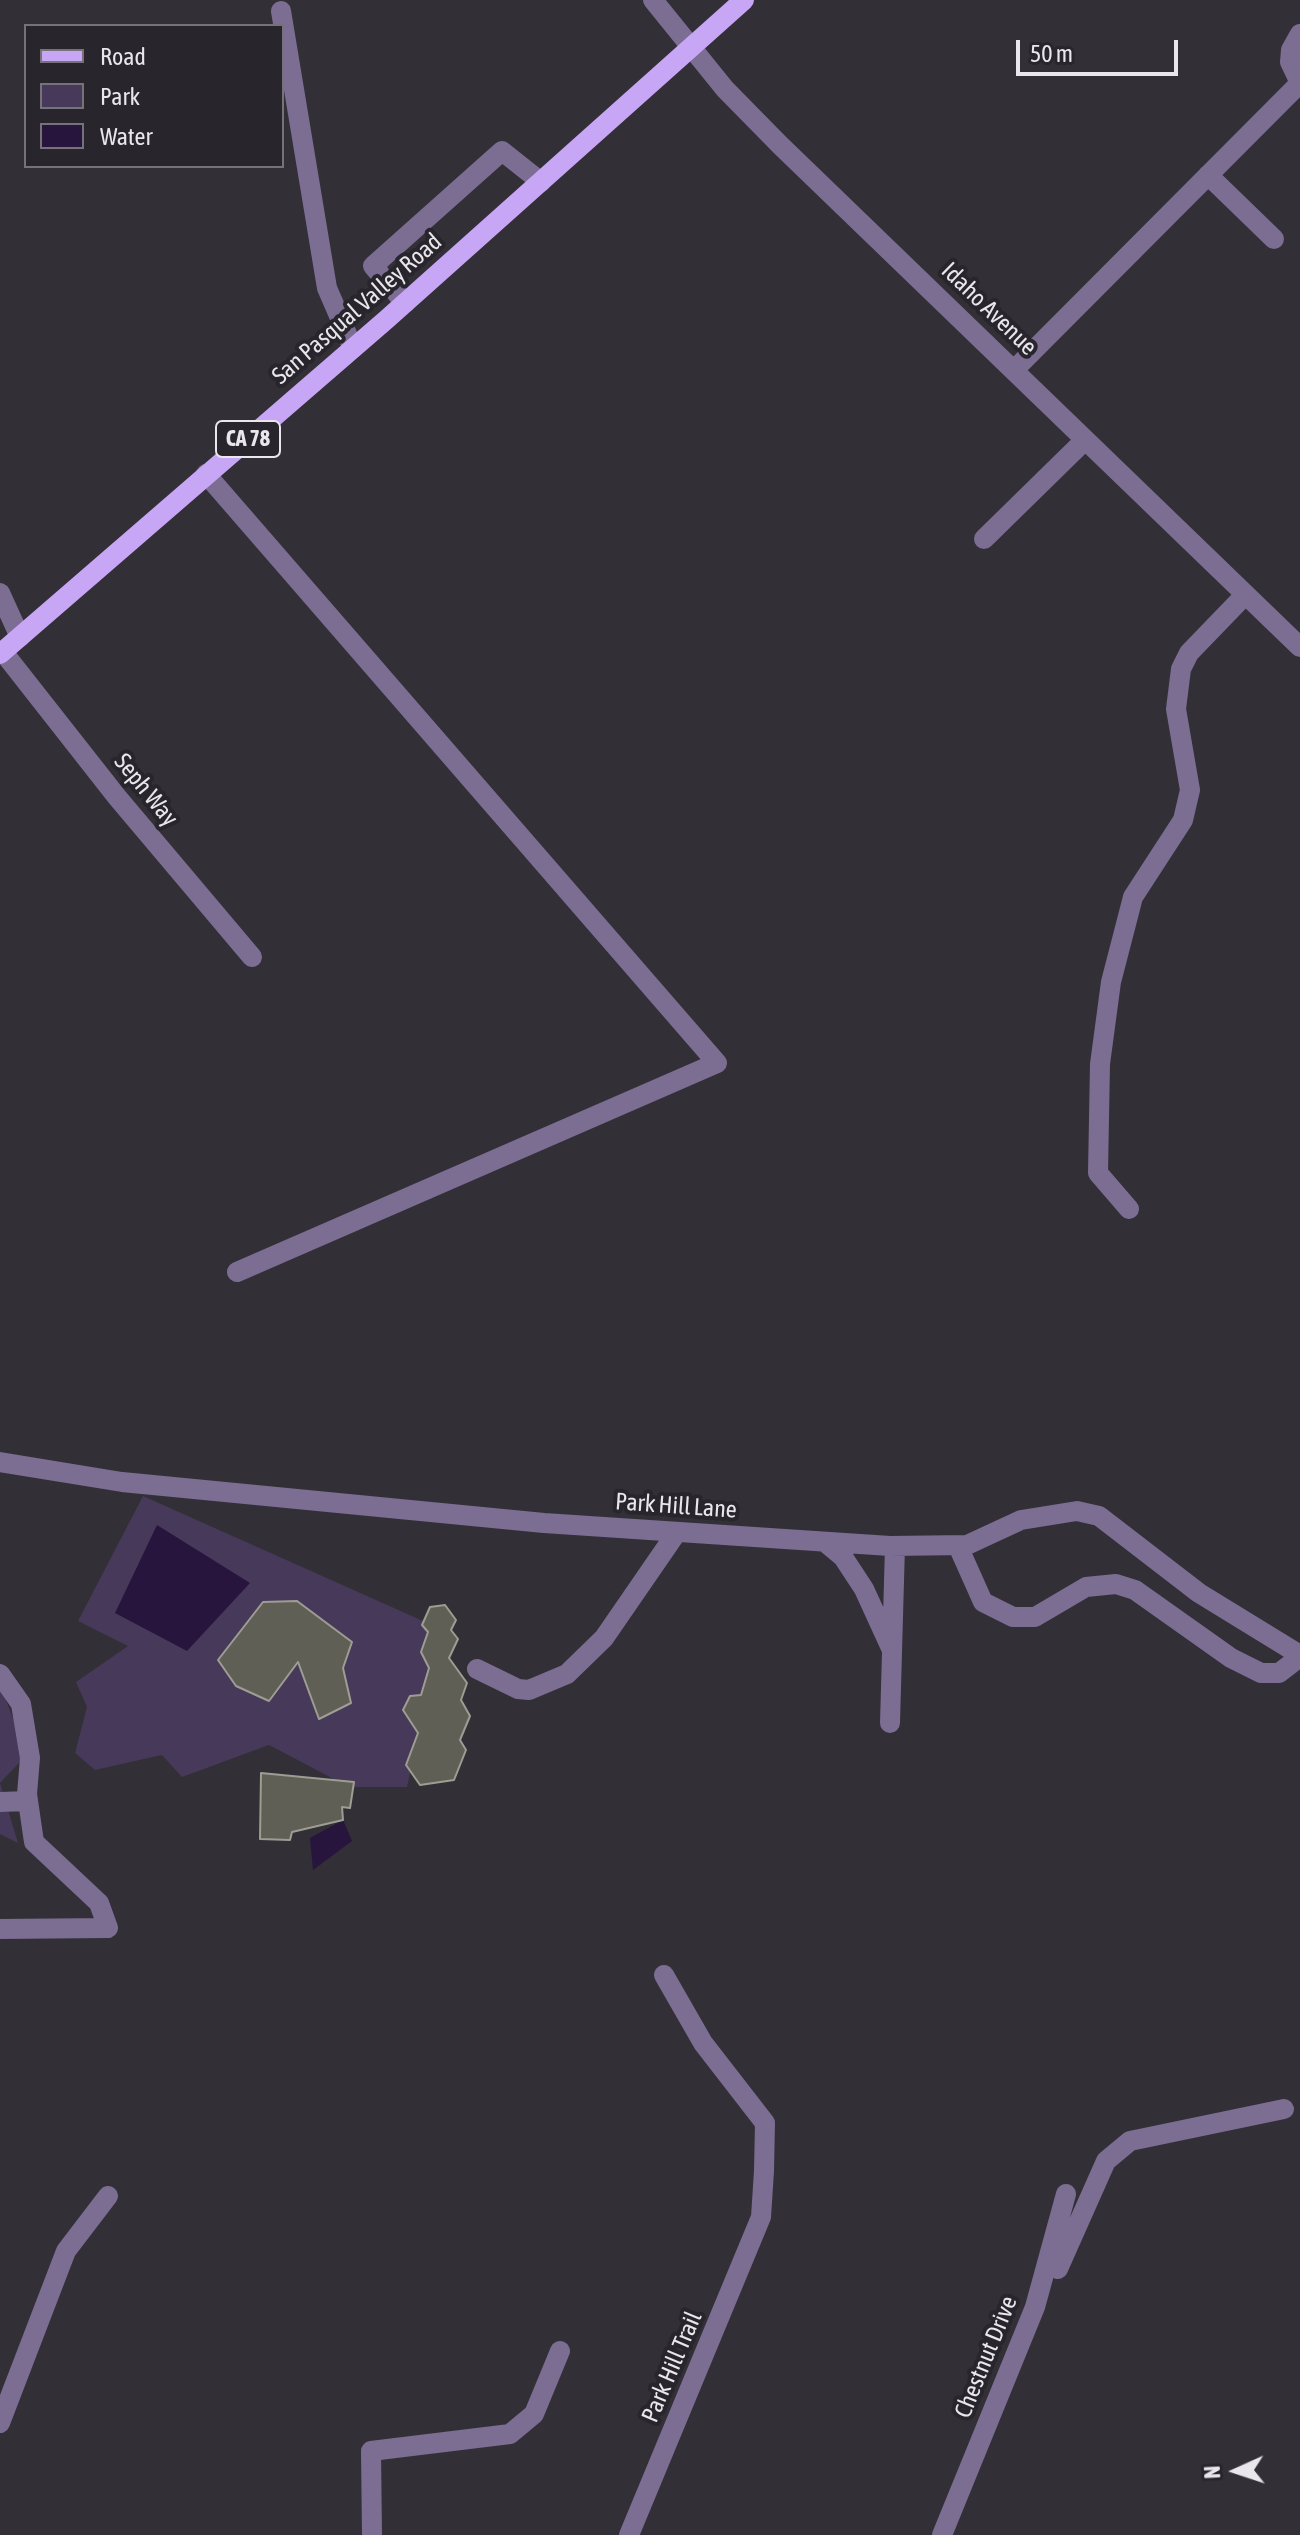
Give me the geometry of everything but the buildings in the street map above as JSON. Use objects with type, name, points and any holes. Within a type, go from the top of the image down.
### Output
[{"type":"main road","name":"San Pasqual Valley Road","points":[[2,653],[405,303],[744,0]]},
{"type":"street","name":"Idaho Avenue","points":[[653,0],[690,49],[780,145],[1300,647]]},
{"type":"street","points":[[281,11],[283,24]]},
{"type":"street","points":[[284,27],[317,208],[327,288],[353,348]]},
{"type":"street","points":[[1015,369],[1300,83],[1290,62],[1291,50],[1300,34]]},
{"type":"street","points":[[405,303],[373,266],[502,151],[541,182]]},
{"type":"street","points":[[1208,175],[1274,239]]},
{"type":"street","points":[[984,539],[1085,440]]},
{"type":"street","points":[[206,474],[717,1063],[237,1272]]},
{"type":"street","points":[[0,593],[20,637]]},
{"type":"street","points":[[1129,1209],[1098,1173],[1100,1064],[1111,982],[1133,897],[1183,820],[1190,790],[1176,709],[1181,669],[1189,653],[1245,595]]},
{"type":"street","name":"Seph Way","points":[[2,653],[117,797],[252,957]]},
{"type":"street","name":"Park Hill Lane","points":[[0,1462],[122,1482],[529,1521],[895,1546],[958,1546],[987,1539],[1021,1520],[1077,1511],[1099,1516],[1199,1593],[1300,1656]]},
{"type":"street","points":[[477,1669],[518,1689],[529,1690],[567,1674],[604,1638],[677,1532]]},
{"type":"street","points":[[825,1542],[843,1557],[864,1589],[892,1651]]},
{"type":"street","points":[[890,1723],[895,1546]]},
{"type":"street","points":[[958,1546],[983,1602],[1013,1617],[1035,1617],[1086,1587],[1116,1584],[1135,1590],[1231,1658],[1261,1673],[1279,1673],[1300,1656]]},
{"type":"street","points":[[0,1674],[21,1704],[30,1758],[27,1801],[34,1842],[99,1903],[108,1928],[0,1929]]},
{"type":"street","points":[[0,1802],[27,1801]]},
{"type":"street","name":"Park Hill Trail","points":[[629,2535],[761,2217],[765,2123],[703,2043],[664,1975]]},
{"type":"street","points":[[1035,2307],[1054,2277],[1106,2161],[1130,2141],[1284,2109]]},
{"type":"street","name":"Chestnut Drive","points":[[942,2535],[1035,2307],[1066,2194]]},
{"type":"street","points":[[0,2423],[66,2251],[108,2196]]},
{"type":"street","points":[[372,2535],[371,2451],[510,2434],[534,2414],[560,2351]]},
{"type":"green space","points":[[143,1496],[441,1629],[407,1787],[349,1787],[269,1745],[182,1777],[162,1755],[95,1770],[75,1753],[87,1707],[76,1682],[128,1646],[78,1621]]},
{"type":"green space","points":[[0,1685],[20,1736],[20,1762],[0,1783]]},
{"type":"green space","points":[[0,1783],[18,1843],[0,1834]]},
{"type":"water","points":[[157,1525],[250,1583],[187,1651],[115,1613]]},
{"type":"water","points":[[343,1820],[352,1841],[313,1870],[310,1838]]}]
